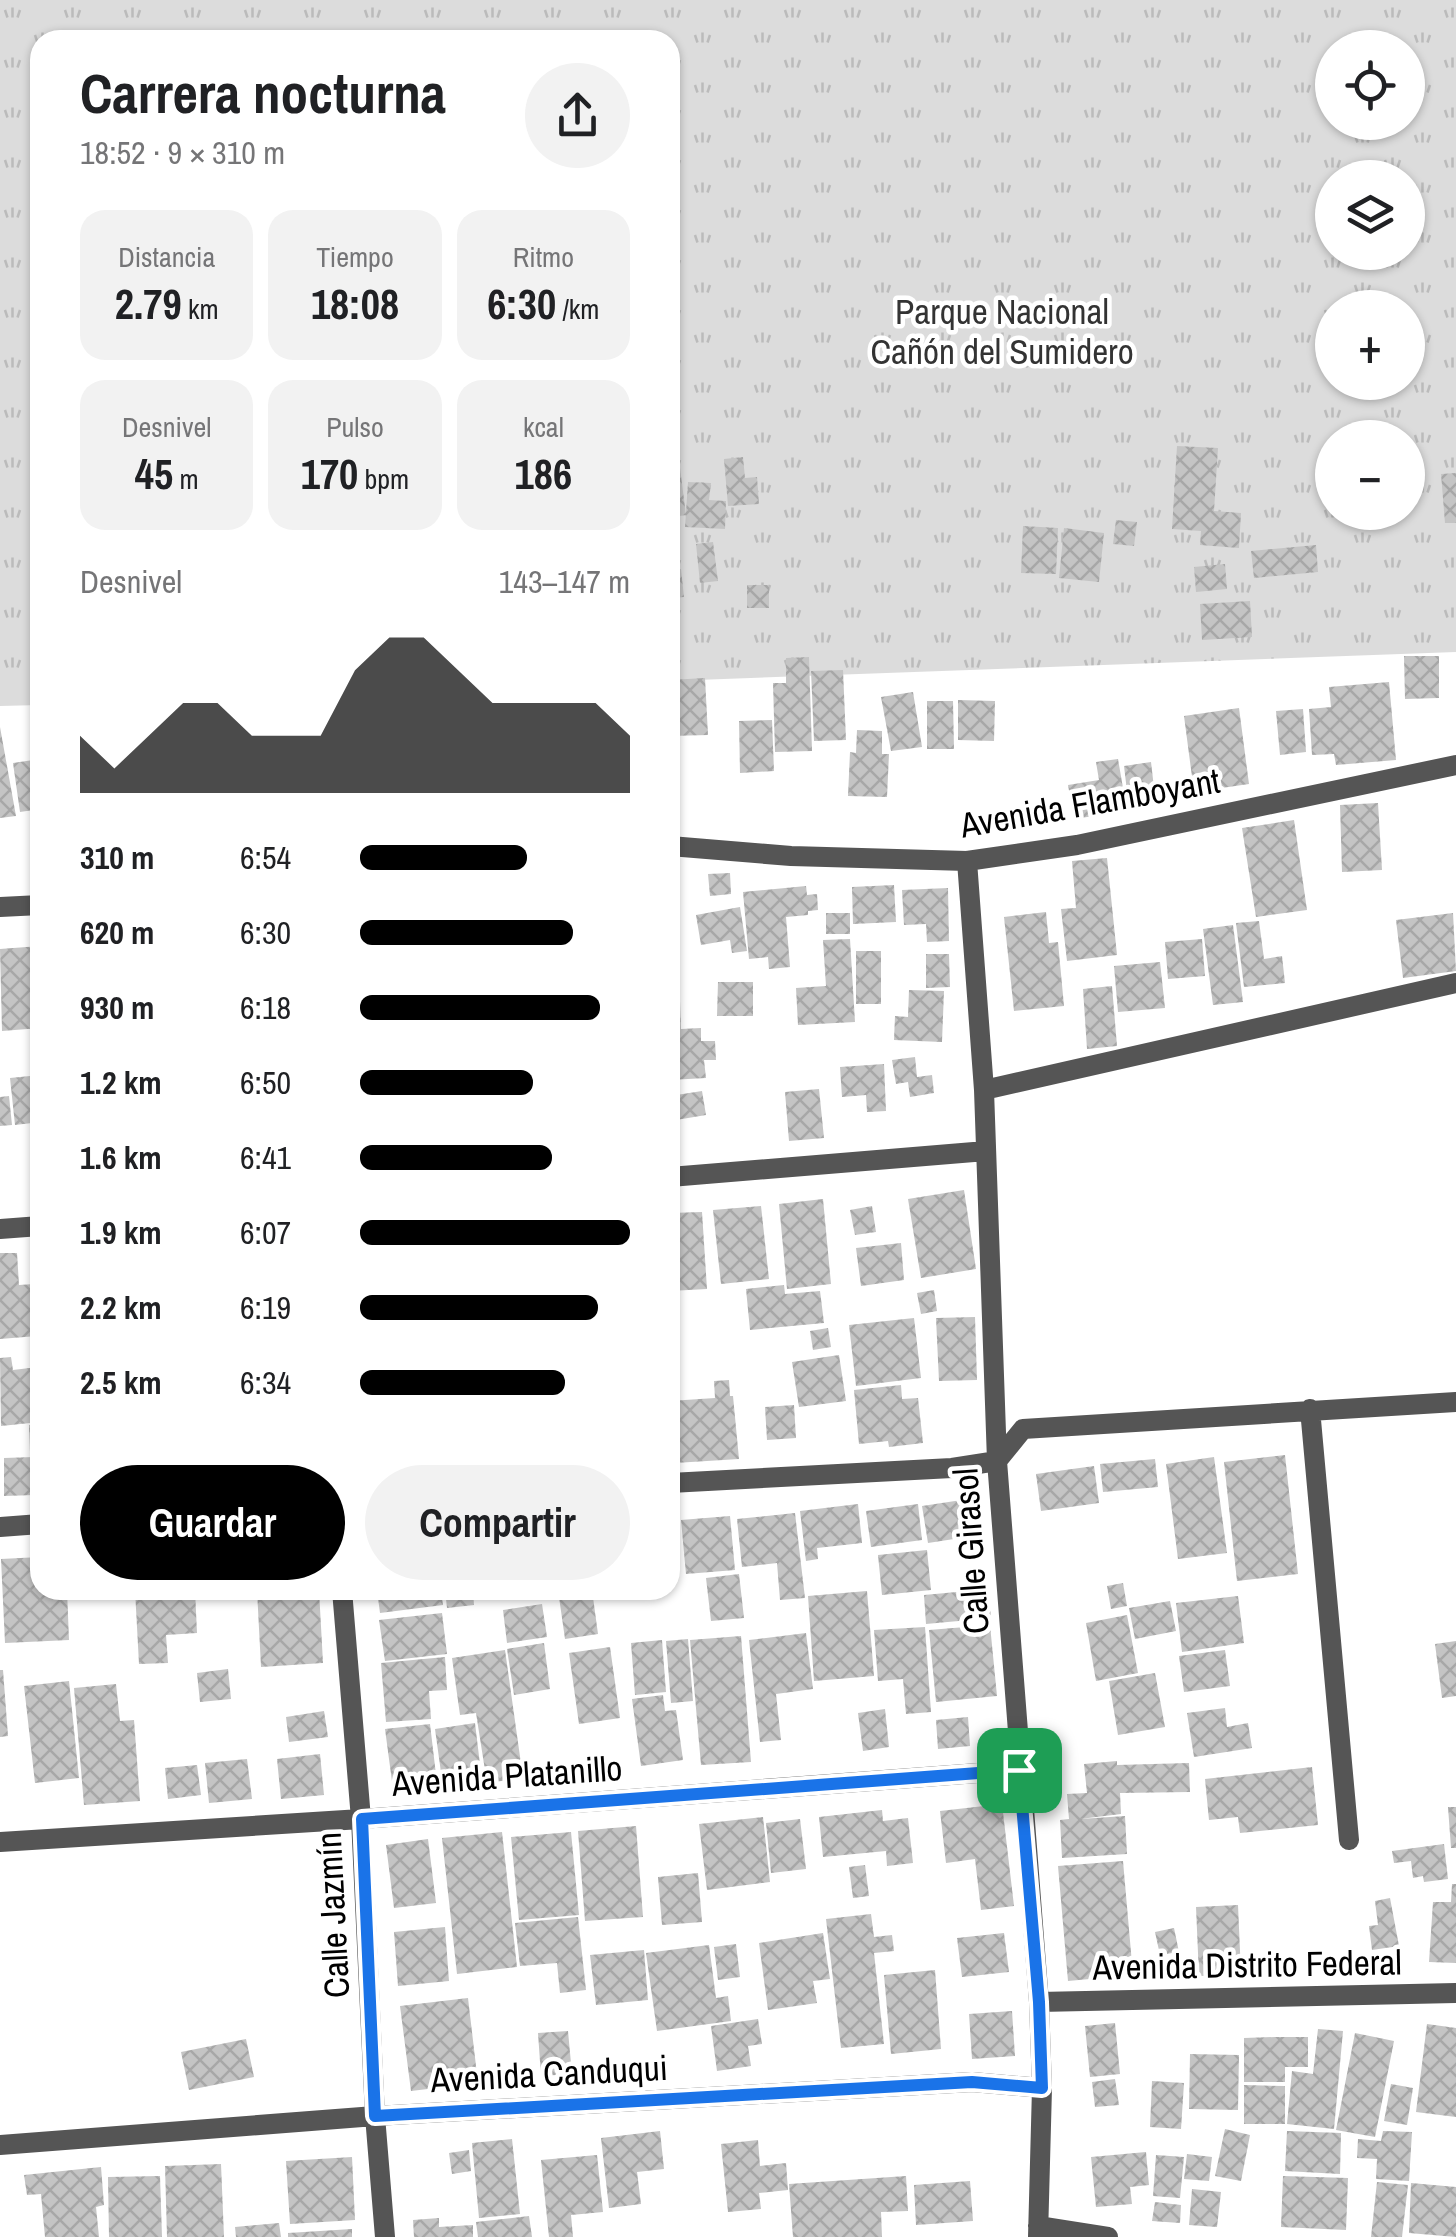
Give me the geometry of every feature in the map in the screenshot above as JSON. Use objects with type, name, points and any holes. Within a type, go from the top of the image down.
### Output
[{"type":"street","name":"Avenida Flamboyant","points":[[680,847],[791,856],[967,861],[1076,845],[1456,765]]},
{"type":"street","name":"Calle Girasol","points":[[967,861],[984,1090],[998,1462],[1039,2002],[1042,2088],[1038,2232]]},
{"type":"street","points":[[0,907],[30,906]]},
{"type":"street","points":[[984,1090],[1456,983]]},
{"type":"street","points":[[680,1176],[986,1151]]},
{"type":"street","points":[[0,1229],[30,1227]]},
{"type":"street","points":[[680,1482],[952,1468],[998,1462],[1023,1429],[1456,1402]]},
{"type":"street","points":[[1310,1409],[1348,1840]]},
{"type":"street","points":[[0,1527],[30,1525]]},
{"type":"street","name":"Calle Jazmín","points":[[343,1600],[362,1819],[375,2116],[385,2237]]},
{"type":"street","name":"Avenida Platanillo","points":[[0,1842],[1019,1770]]},
{"type":"street","name":"Avenida Distrito Federal","points":[[1039,2002],[1456,1993]]},
{"type":"street","name":"Avenida Canduqui","points":[[0,2144],[375,2116],[972,2082],[1042,2088]]},
{"type":"street","points":[[1038,2232],[1108,2237]]},
{"type":"green space","name":"Parque Nacional Cañón del Sumidero","points":[[0,0],[1456,0],[1456,652],[680,681],[680,30],[30,30],[30,705],[0,706]]},
{"type":"building","points":[[1177,446],[1218,448],[1214,511],[1241,513],[1239,548],[1200,545],[1201,531],[1172,529]]},
{"type":"building","points":[[743,457],[745,478],[757,477],[759,504],[728,506],[724,459]]},
{"type":"building","points":[[680,468],[686,515],[680,516]]},
{"type":"building","points":[[1456,473],[1456,523],[1445,523],[1441,474]]},
{"type":"building","points":[[688,482],[711,483],[709,500],[726,501],[725,529],[685,527]]},
{"type":"building","points":[[1116,520],[1137,522],[1134,546],[1113,544]]},
{"type":"building","points":[[1023,526],[1058,528],[1056,574],[1021,573]]},
{"type":"building","points":[[1064,528],[1104,533],[1099,582],[1059,578]]},
{"type":"building","points":[[713,542],[718,581],[700,583],[696,544]]},
{"type":"building","points":[[1316,545],[1318,572],[1254,578],[1251,551]]},
{"type":"building","points":[[1225,564],[1227,589],[1196,592],[1194,567]]},
{"type":"building","points":[[680,569],[684,597],[680,597]]},
{"type":"building","points":[[747,585],[769,585],[769,608],[747,608]]},
{"type":"building","points":[[1250,601],[1252,637],[1202,640],[1200,604]]},
{"type":"building","points":[[1404,656],[1439,656],[1439,698],[1405,699]]},
{"type":"building","points":[[809,657],[812,751],[775,752],[773,683],[786,683],[786,658]]},
{"type":"building","points":[[843,670],[846,740],[814,741],[811,671]]},
{"type":"building","points":[[705,678],[708,735],[680,736],[680,679]]},
{"type":"building","points":[[1389,682],[1396,760],[1336,765],[1334,754],[1312,755],[1309,709],[1331,707],[1329,687]]},
{"type":"building","points":[[913,692],[922,747],[891,751],[881,697]]},
{"type":"building","points":[[958,700],[995,701],[994,741],[958,740]]},
{"type":"building","points":[[927,701],[953,701],[954,749],[927,749]]},
{"type":"building","points":[[1239,708],[1249,784],[1194,792],[1184,716]]},
{"type":"building","points":[[1303,709],[1306,752],[1280,755],[1276,711]]},
{"type":"building","points":[[772,720],[774,771],[740,773],[739,721]]},
{"type":"building","points":[[0,727],[16,816],[0,818]]},
{"type":"building","points":[[857,730],[882,731],[882,754],[889,754],[887,797],[848,796],[850,752],[856,753]]},
{"type":"building","points":[[1118,759],[1127,811],[1074,819],[1068,785],[1099,780],[1096,762]]},
{"type":"building","points":[[30,760],[30,810],[20,812],[13,763]]},
{"type":"building","points":[[1151,762],[1156,805],[1129,808],[1124,766]]},
{"type":"building","points":[[1378,803],[1382,870],[1342,872],[1340,805]]},
{"type":"building","points":[[1294,820],[1307,910],[1256,917],[1242,828]]},
{"type":"building","points":[[1107,858],[1117,955],[1067,961],[1061,909],[1076,908],[1072,861]]},
{"type":"building","points":[[730,873],[731,894],[710,896],[708,874]]},
{"type":"building","points":[[894,885],[896,922],[853,924],[852,887]]},
{"type":"building","points":[[806,886],[807,895],[817,894],[818,910],[786,917],[790,967],[769,969],[768,957],[749,959],[743,892]]},
{"type":"building","points":[[948,888],[949,941],[927,942],[926,924],[904,925],[902,890]]},
{"type":"building","points":[[740,907],[747,951],[732,953],[730,940],[701,945],[696,915]]},
{"type":"building","points":[[1046,912],[1049,943],[1058,942],[1064,1006],[1014,1011],[1004,917]]},
{"type":"building","points":[[826,913],[850,913],[850,934],[826,934]]},
{"type":"building","points":[[1453,913],[1456,971],[1403,978],[1396,920]]},
{"type":"building","points":[[1259,921],[1264,959],[1282,956],[1285,983],[1244,987],[1236,923]]},
{"type":"building","points":[[1233,925],[1243,1002],[1213,1005],[1203,929]]},
{"type":"building","points":[[850,939],[855,1022],[798,1025],[796,988],[826,986],[823,940]]},
{"type":"building","points":[[1202,939],[1205,976],[1168,979],[1165,942]]},
{"type":"building","points":[[30,947],[30,1029],[2,1031],[0,949]]},
{"type":"building","points":[[856,951],[881,951],[881,1004],[856,1004]]},
{"type":"building","points":[[926,954],[949,954],[950,987],[926,988]]},
{"type":"building","points":[[1160,962],[1165,1008],[1118,1012],[1114,966]]},
{"type":"building","points":[[718,982],[753,982],[753,1016],[717,1016]]},
{"type":"building","points":[[1112,986],[1117,1046],[1087,1049],[1083,989]]},
{"type":"building","points":[[909,990],[944,991],[942,1042],[894,1040],[895,1016],[908,1017]]},
{"type":"building","points":[[680,1001],[681,1029],[701,1028],[701,1041],[715,1041],[716,1060],[704,1060],[706,1078],[680,1079]]},
{"type":"building","points":[[915,1057],[917,1077],[932,1075],[934,1093],[910,1097],[908,1082],[896,1084],[892,1060]]},
{"type":"building","points":[[884,1064],[886,1111],[867,1112],[866,1095],[842,1097],[840,1067]]},
{"type":"building","points":[[30,1076],[30,1123],[15,1125],[10,1078]]},
{"type":"building","points":[[819,1089],[824,1138],[789,1141],[785,1092]]},
{"type":"building","points":[[702,1091],[706,1115],[680,1119],[680,1094]]},
{"type":"building","points":[[9,1096],[12,1125],[0,1126],[0,1097]]},
{"type":"building","points":[[964,1190],[976,1269],[921,1278],[908,1199]]},
{"type":"building","points":[[823,1199],[831,1284],[787,1289],[779,1204]]},
{"type":"building","points":[[761,1206],[769,1279],[721,1284],[713,1210]]},
{"type":"building","points":[[872,1206],[876,1232],[855,1235],[850,1210]]},
{"type":"building","points":[[702,1212],[707,1289],[680,1290],[680,1213]]},
{"type":"building","points":[[901,1243],[904,1280],[861,1286],[856,1248]]},
{"type":"building","points":[[0,1253],[17,1253],[19,1285],[30,1284],[30,1337],[0,1339]]},
{"type":"building","points":[[784,1285],[785,1294],[820,1291],[824,1323],[750,1330],[746,1289]]},
{"type":"building","points":[[934,1290],[937,1311],[921,1314],[917,1293]]},
{"type":"building","points":[[975,1317],[977,1380],[939,1381],[936,1318]]},
{"type":"building","points":[[914,1318],[921,1378],[856,1386],[849,1325]]},
{"type":"building","points":[[828,1328],[831,1347],[813,1350],[810,1331]]},
{"type":"building","points":[[839,1355],[846,1401],[799,1407],[792,1362]]},
{"type":"building","points":[[11,1357],[13,1370],[30,1368],[30,1423],[1,1426],[0,1358]]},
{"type":"building","points":[[729,1380],[739,1459],[680,1463],[680,1400],[715,1398],[714,1381]]},
{"type":"building","points":[[901,1385],[902,1399],[918,1398],[923,1443],[889,1447],[888,1441],[859,1444],[854,1390]]},
{"type":"building","points":[[794,1405],[796,1438],[767,1440],[765,1407]]},
{"type":"building","points":[[1285,1455],[1298,1574],[1237,1581],[1224,1462]]},
{"type":"building","points":[[30,1457],[30,1495],[4,1496],[4,1458]]},
{"type":"building","points":[[1214,1457],[1227,1553],[1178,1559],[1166,1464]]},
{"type":"building","points":[[1155,1459],[1158,1487],[1103,1492],[1100,1464]]},
{"type":"building","points":[[1094,1466],[1099,1503],[1041,1511],[1036,1474]]},
{"type":"building","points":[[975,1498],[980,1535],[928,1543],[922,1506]]},
{"type":"building","points":[[858,1504],[862,1543],[817,1548],[818,1559],[806,1561],[800,1511]]},
{"type":"building","points":[[918,1504],[922,1540],[871,1547],[866,1511]]},
{"type":"building","points":[[795,1513],[805,1598],[780,1600],[777,1563],[742,1567],[737,1519]]},
{"type":"building","points":[[730,1516],[735,1570],[686,1574],[681,1520]]},
{"type":"building","points":[[927,1550],[931,1590],[882,1595],[878,1555]]},
{"type":"building","points":[[30,1558],[30,1600],[67,1600],[69,1640],[5,1643],[1,1559]]},
{"type":"building","points":[[739,1574],[744,1618],[711,1621],[706,1578]]},
{"type":"building","points":[[1123,1583],[1127,1606],[1111,1609],[1107,1586]]},
{"type":"building","points":[[989,1589],[991,1618],[926,1624],[924,1595]]},
{"type":"building","points":[[867,1591],[874,1676],[814,1681],[808,1596]]},
{"type":"building","points":[[1238,1596],[1244,1643],[1182,1652],[1176,1603]]},
{"type":"building","points":[[136,1600],[195,1600],[197,1633],[166,1635],[168,1663],[139,1664]]},
{"type":"building","points":[[258,1600],[320,1600],[323,1663],[261,1667]]},
{"type":"building","points":[[378,1600],[442,1600],[443,1605],[380,1613]]},
{"type":"building","points":[[446,1600],[474,1600],[474,1605],[447,1608]]},
{"type":"building","points":[[559,1600],[593,1600],[598,1634],[565,1639]]},
{"type":"building","points":[[1170,1601],[1176,1631],[1135,1639],[1129,1608]]},
{"type":"building","points":[[542,1604],[547,1637],[507,1643],[503,1610]]},
{"type":"building","points":[[442,1613],[447,1654],[385,1661],[379,1620]]},
{"type":"building","points":[[1127,1615],[1138,1673],[1096,1681],[1086,1623]]},
{"type":"building","points":[[990,1625],[997,1696],[936,1702],[929,1630]]},
{"type":"building","points":[[925,1627],[931,1712],[906,1714],[903,1679],[878,1681],[874,1630]]},
{"type":"building","points":[[806,1633],[813,1689],[776,1694],[781,1740],[760,1742],[749,1640]]},
{"type":"building","points":[[741,1636],[751,1762],[701,1765],[690,1640]]},
{"type":"building","points":[[688,1639],[693,1701],[671,1703],[666,1641]]},
{"type":"building","points":[[662,1640],[666,1692],[635,1695],[631,1643]]},
{"type":"building","points":[[1456,1641],[1456,1696],[1442,1698],[1435,1644]]},
{"type":"building","points":[[544,1643],[550,1689],[514,1695],[507,1649]]},
{"type":"building","points":[[610,1647],[620,1718],[579,1724],[569,1653]]},
{"type":"building","points":[[505,1650],[523,1778],[487,1783],[476,1713],[460,1715],[452,1658]]},
{"type":"building","points":[[1225,1650],[1230,1686],[1184,1692],[1179,1656]]},
{"type":"building","points":[[445,1657],[447,1690],[429,1691],[431,1719],[386,1722],[381,1663]]},
{"type":"building","points":[[228,1669],[231,1699],[200,1702],[197,1673]]},
{"type":"building","points":[[0,1670],[8,1736],[0,1737]]},
{"type":"building","points":[[1155,1673],[1165,1727],[1118,1735],[1109,1681]]},
{"type":"building","points":[[69,1681],[79,1778],[35,1783],[24,1686]]},
{"type":"building","points":[[116,1684],[120,1721],[134,1720],[140,1801],[84,1805],[74,1688]]},
{"type":"building","points":[[663,1695],[665,1711],[676,1710],[683,1760],[641,1766],[632,1699]]},
{"type":"building","points":[[1225,1708],[1227,1727],[1248,1723],[1252,1748],[1194,1757],[1187,1713]]},
{"type":"building","points":[[885,1709],[889,1747],[863,1751],[858,1713]]},
{"type":"building","points":[[324,1711],[328,1737],[289,1742],[286,1717]]},
{"type":"building","points":[[968,1717],[970,1746],[938,1749],[936,1720]]},
{"type":"building","points":[[475,1723],[482,1781],[443,1787],[435,1729]]},
{"type":"building","points":[[430,1724],[437,1783],[393,1789],[385,1729]]},
{"type":"building","points":[[320,1754],[324,1795],[281,1799],[277,1759]]},
{"type":"building","points":[[247,1759],[252,1799],[209,1803],[205,1763]]},
{"type":"building","points":[[1117,1761],[1117,1765],[1189,1763],[1190,1792],[1120,1793],[1121,1814],[1080,1819],[1125,1816],[1127,1854],[1062,1858],[1060,1820],[1069,1819],[1067,1794],[1087,1793],[1084,1764]]},
{"type":"building","points":[[197,1765],[201,1795],[168,1799],[165,1768]]},
{"type":"building","points":[[1312,1767],[1318,1825],[1240,1833],[1238,1817],[1209,1820],[1205,1779]]},
{"type":"building","points":[[1002,1804],[1014,1906],[981,1910],[975,1859],[946,1863],[940,1811]]},
{"type":"building","points":[[1448,1807],[1456,1807],[1456,1848],[1451,1848]]},
{"type":"building","points":[[882,1810],[883,1821],[908,1818],[913,1863],[887,1866],[886,1851],[823,1857],[819,1817]]},
{"type":"building","points":[[763,1817],[770,1882],[707,1890],[699,1824]]},
{"type":"building","points":[[800,1819],[806,1869],[771,1873],[766,1823]]},
{"type":"building","points":[[636,1826],[643,1917],[585,1921],[578,1831]]},
{"type":"building","points":[[502,1832],[517,1967],[457,1974],[442,1838]]},
{"type":"building","points":[[571,1832],[579,1915],[519,1920],[511,1837]]},
{"type":"building","points":[[428,1839],[436,1903],[394,1908],[386,1845]]},
{"type":"building","points":[[1444,1844],[1448,1879],[1424,1882],[1423,1876],[1413,1878],[1411,1861],[1394,1863],[1392,1851]]},
{"type":"building","points":[[1123,1861],[1133,1975],[1068,1981],[1058,1866]]},
{"type":"building","points":[[865,1865],[869,1896],[853,1898],[849,1867]]},
{"type":"building","points":[[698,1873],[702,1922],[662,1925],[658,1877]]},
{"type":"building","points":[[1452,1884],[1456,1884],[1456,1963],[1429,1962],[1433,1902],[1451,1902]]},
{"type":"building","points":[[1390,1898],[1399,1946],[1372,1950],[1369,1926],[1378,1925],[1375,1901]]},
{"type":"building","points":[[1238,1905],[1241,1974],[1199,1976],[1196,1907]]},
{"type":"building","points":[[871,1914],[874,1937],[892,1935],[894,1951],[874,1953],[884,2044],[841,2048],[826,1919]]},
{"type":"building","points":[[578,1917],[586,1990],[560,1993],[557,1963],[520,1966],[515,1923]]},
{"type":"building","points":[[445,1927],[449,1981],[398,1986],[394,1932]]},
{"type":"building","points":[[1174,1928],[1179,1952],[1160,1955],[1155,1932]]},
{"type":"building","points":[[823,1933],[830,1979],[813,1981],[817,2003],[768,2010],[759,1943]]},
{"type":"building","points":[[1004,1933],[1009,1972],[962,1977],[957,1938]]},
{"type":"building","points":[[736,1944],[740,1977],[718,1980],[714,1947]]},
{"type":"building","points":[[709,1945],[716,1998],[728,1996],[731,2021],[657,2031],[646,1953]]},
{"type":"building","points":[[644,1950],[648,2000],[596,2005],[590,1955]]},
{"type":"building","points":[[935,1970],[941,2049],[891,2054],[884,1975]]},
{"type":"building","points":[[468,1998],[478,2083],[411,2091],[400,2006]]},
{"type":"building","points":[[1012,2011],[1015,2056],[972,2059],[969,2014]]},
{"type":"building","points":[[758,2019],[762,2044],[748,2046],[751,2066],[717,2071],[711,2026]]},
{"type":"building","points":[[1115,2023],[1120,2074],[1090,2077],[1085,2026]]},
{"type":"building","points":[[1427,2024],[1456,2028],[1456,2117],[1416,2112]]},
{"type":"building","points":[[1318,2029],[1343,2031],[1334,2129],[1287,2124],[1292,2071],[1313,2074]]},
{"type":"building","points":[[568,2031],[572,2074],[541,2076],[538,2033]]},
{"type":"building","points":[[1355,2033],[1394,2041],[1375,2137],[1336,2130]]},
{"type":"building","points":[[1308,2037],[1308,2067],[1285,2067],[1285,2082],[1244,2082],[1244,2038]]},
{"type":"building","points":[[246,2039],[254,2077],[189,2090],[181,2052]]},
{"type":"building","points":[[1190,2054],[1239,2055],[1238,2110],[1189,2109]]},
{"type":"building","points":[[1115,2079],[1119,2105],[1095,2107],[1092,2082]]},
{"type":"building","points":[[1152,2081],[1184,2083],[1181,2129],[1150,2127]]},
{"type":"building","points":[[1391,2084],[1413,2088],[1407,2125],[1384,2121]]},
{"type":"building","points":[[1244,2085],[1285,2086],[1285,2124],[1244,2124]]},
{"type":"building","points":[[1225,2129],[1250,2135],[1241,2181],[1215,2176]]},
{"type":"building","points":[[660,2131],[664,2169],[637,2172],[641,2204],[609,2208],[601,2138]]},
{"type":"building","points":[[1287,2131],[1341,2133],[1340,2174],[1285,2171]]},
{"type":"building","points":[[1383,2131],[1412,2132],[1409,2181],[1376,2179],[1377,2159],[1357,2158],[1358,2139],[1381,2141]]},
{"type":"building","points":[[512,2139],[520,2214],[479,2218],[472,2143]]},
{"type":"building","points":[[758,2140],[760,2166],[786,2163],[788,2190],[759,2193],[761,2209],[728,2212],[721,2144]]},
{"type":"building","points":[[469,2150],[471,2171],[452,2174],[449,2153]]},
{"type":"building","points":[[1146,2152],[1149,2185],[1130,2187],[1132,2204],[1096,2207],[1091,2157]]},
{"type":"building","points":[[1187,2154],[1212,2157],[1209,2181],[1184,2179]]},
{"type":"building","points":[[597,2155],[603,2212],[571,2215],[573,2237],[549,2237],[541,2160]]},
{"type":"building","points":[[1156,2155],[1184,2157],[1180,2198],[1153,2196]]},
{"type":"building","points":[[352,2157],[355,2220],[290,2224],[286,2161]]},
{"type":"building","points":[[221,2164],[224,2237],[167,2237],[165,2166]]},
{"type":"building","points":[[101,2167],[104,2205],[96,2207],[99,2237],[45,2237],[41,2194],[27,2195],[24,2175]]},
{"type":"building","points":[[160,2176],[162,2237],[109,2237],[108,2177]]},
{"type":"building","points":[[906,2176],[908,2211],[881,2212],[882,2237],[793,2237],[789,2184]]},
{"type":"building","points":[[1283,2176],[1348,2178],[1346,2230],[1281,2227]]},
{"type":"building","points":[[970,2181],[973,2221],[916,2225],[914,2185]]},
{"type":"building","points":[[1377,2182],[1408,2185],[1402,2237],[1371,2237]]},
{"type":"building","points":[[1411,2183],[1456,2187],[1456,2237],[1409,2233]]},
{"type":"building","points":[[1192,2189],[1221,2192],[1217,2227],[1189,2225]]},
{"type":"building","points":[[1155,2202],[1181,2205],[1180,2223],[1152,2221]]},
{"type":"building","points":[[529,2216],[532,2237],[478,2237],[476,2222]]},
{"type":"building","points":[[439,2218],[439,2227],[473,2225],[473,2237],[414,2237],[413,2220]]},
{"type":"building","points":[[279,2223],[281,2237],[236,2237],[235,2227]]},
{"type":"building","points":[[352,2229],[352,2237],[288,2237],[288,2233]]},
{"type":"route","points":[[1019,1770],[1039,2002],[1042,2088],[972,2082],[375,2116],[362,1819],[1019,1770]]}]
